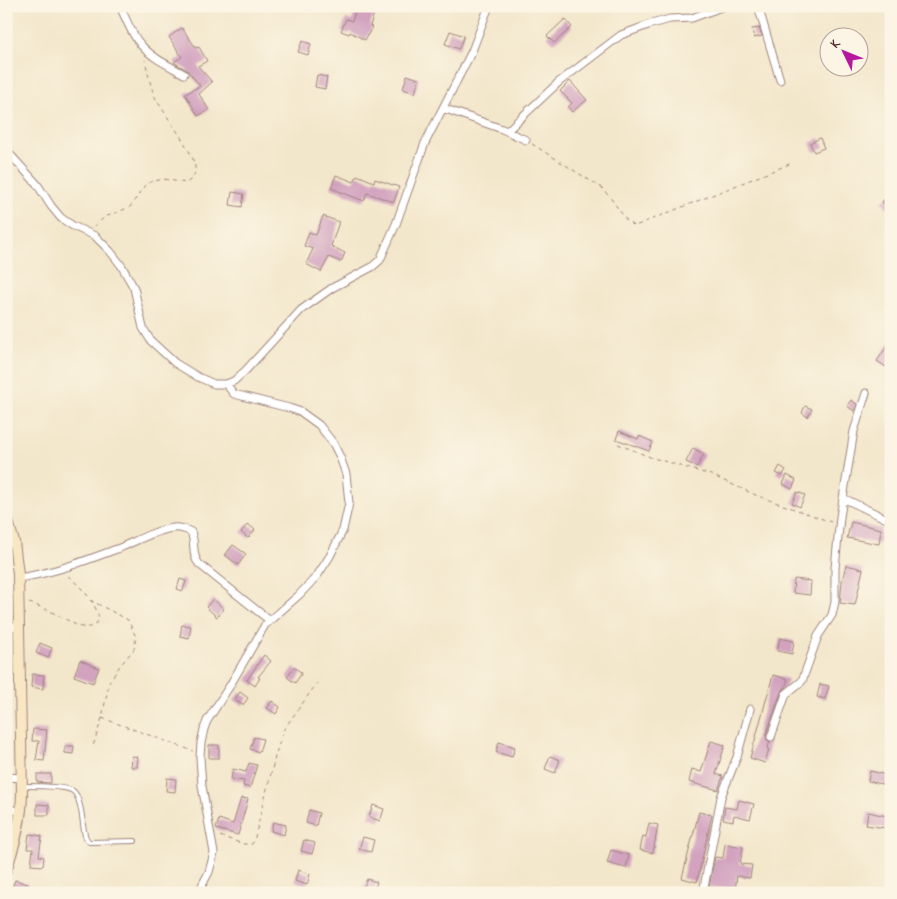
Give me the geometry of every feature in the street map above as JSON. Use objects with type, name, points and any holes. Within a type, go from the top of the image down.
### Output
[{"type":"street","points":[[120,6],[127,23],[142,46],[156,58],[184,74]]},
{"type":"street","points":[[6,150],[37,184],[61,218],[73,226],[88,231],[110,251],[131,281],[137,296],[143,328],[151,341],[175,362],[198,377],[214,384],[226,384],[234,381],[246,370],[301,310],[332,288],[377,264],[384,253],[396,224],[421,152],[472,51],[489,6]]},
{"type":"street","points":[[508,131],[560,82],[621,35],[670,20],[692,18],[724,6]]},
{"type":"street","points":[[758,6],[780,80]]},
{"type":"street","points":[[443,108],[508,131],[526,140]]},
{"type":"street","points":[[198,893],[214,853],[202,786],[200,754],[201,742],[207,722],[265,625],[309,586],[317,576],[338,540],[346,519],[349,503],[346,474],[340,457],[320,425],[301,412],[240,397],[230,391],[226,384]]},
{"type":"street","points":[[772,737],[786,694],[802,681],[818,636],[832,615],[843,498],[854,431],[866,393]]},
{"type":"street","points":[[843,498],[891,521]]},
{"type":"street","points":[[6,515],[14,542],[18,578],[22,782],[22,811],[13,851],[6,870]]},
{"type":"street","points":[[18,578],[74,566],[156,533],[172,528],[182,528],[191,532],[194,538],[194,556],[199,564],[270,620]]},
{"type":"street","points":[[6,627],[18,626]]},
{"type":"street","points":[[703,893],[721,797],[737,757],[750,709]]},
{"type":"street","points":[[6,777],[22,782]]},
{"type":"street","points":[[6,809],[22,811]]},
{"type":"lane","points":[[22,782],[65,788],[73,791],[81,813],[86,838],[89,842],[135,841]]},
{"type":"path","points":[[88,231],[105,217],[130,207],[145,185],[150,182],[162,179],[186,183],[193,178],[195,171],[192,156],[154,94],[142,46]]},
{"type":"path","points":[[526,140],[602,188],[627,220],[635,226],[792,163]]},
{"type":"path","points":[[618,444],[650,457],[711,475],[758,496],[839,525]]},
{"type":"path","points":[[18,603],[42,607],[81,628],[94,626],[99,616],[90,600],[76,583],[58,570]]},
{"type":"path","points":[[90,600],[128,620],[136,637],[134,649],[109,683],[102,718],[93,746]]},
{"type":"path","points":[[210,832],[242,844],[252,844],[284,729],[317,683]]},
{"type":"path","points":[[102,718],[200,754]]},
{"type":"building","points":[[357,6],[376,6],[370,26],[372,27],[365,40],[350,32],[349,34],[341,31],[346,19],[352,21]]},
{"type":"building","points":[[565,19],[572,27],[554,43],[547,36]]},
{"type":"building","points":[[182,28],[196,48],[199,47],[207,61],[198,66],[212,82],[199,94],[209,110],[198,116],[185,94],[200,86],[187,70],[174,62],[182,57],[169,37]]},
{"type":"building","points":[[759,28],[762,36],[754,38],[752,29]]},
{"type":"building","points":[[450,31],[464,36],[459,49],[445,44]]},
{"type":"building","points":[[302,41],[311,44],[308,55],[298,52]]},
{"type":"building","points":[[317,75],[327,77],[325,89],[315,87]]},
{"type":"building","points":[[407,75],[419,79],[415,93],[403,89]]},
{"type":"building","points":[[570,81],[587,100],[572,112],[568,107],[572,103],[560,91]]},
{"type":"building","points":[[820,138],[824,148],[814,152],[810,143]]},
{"type":"building","points":[[336,175],[354,182],[357,175],[374,182],[375,179],[399,187],[394,202],[367,193],[364,201],[331,188]]},
{"type":"building","points":[[232,192],[244,194],[242,207],[230,205]]},
{"type":"building","points":[[891,193],[891,211],[882,202]]},
{"type":"building","points":[[323,216],[339,222],[331,246],[345,253],[341,262],[329,257],[321,272],[306,264],[313,249],[304,246],[309,232],[316,235]]},
{"type":"building","points":[[891,340],[891,360],[886,367],[877,361]]},
{"type":"building","points":[[851,400],[857,404],[854,411],[847,406]]},
{"type":"building","points":[[805,406],[812,409],[808,417],[802,413]]},
{"type":"building","points":[[619,431],[638,439],[639,436],[653,442],[649,451],[616,439]]},
{"type":"building","points":[[693,448],[704,454],[697,467],[686,462]]},
{"type":"building","points":[[780,466],[786,470],[782,476],[776,473]]},
{"type":"building","points":[[787,475],[796,480],[792,489],[783,484]]},
{"type":"building","points":[[797,492],[805,495],[800,507],[792,503]]},
{"type":"building","points":[[851,522],[881,529],[879,544],[847,538]]},
{"type":"building","points":[[248,524],[255,530],[248,538],[241,532]]},
{"type":"building","points":[[233,545],[246,554],[238,565],[225,555]]},
{"type":"building","points":[[846,565],[863,569],[855,605],[840,603]]},
{"type":"building","points":[[180,579],[186,581],[183,591],[177,589]]},
{"type":"building","points":[[794,579],[811,581],[810,595],[793,593]]},
{"type":"building","points":[[213,599],[224,609],[217,617],[206,607]]},
{"type":"building","points":[[182,625],[191,626],[189,638],[180,636]]},
{"type":"building","points":[[780,638],[794,641],[792,654],[777,651]]},
{"type":"building","points":[[40,643],[52,648],[48,658],[36,653]]},
{"type":"building","points":[[264,655],[271,661],[258,677],[260,678],[255,686],[247,680]]},
{"type":"building","points":[[80,660],[99,668],[93,683],[74,676]]},
{"type":"building","points":[[294,667],[302,673],[295,683],[287,677]]},
{"type":"building","points":[[32,674],[44,675],[43,689],[31,687]]},
{"type":"building","points":[[773,675],[788,679],[785,688],[781,692],[766,735],[767,740],[770,742],[765,763],[750,758]]},
{"type":"building","points":[[820,684],[829,686],[825,699],[817,697]]},
{"type":"building","points":[[240,692],[248,698],[243,705],[234,700]]},
{"type":"building","points":[[272,701],[280,707],[276,714],[267,708]]},
{"type":"building","points":[[33,729],[47,730],[44,761],[36,760],[39,741],[32,741]]},
{"type":"building","points":[[254,737],[263,739],[259,752],[250,749]]},
{"type":"building","points":[[711,741],[725,745],[716,774],[723,776],[718,790],[689,782],[692,769],[701,772]]},
{"type":"building","points":[[499,742],[515,747],[512,757],[496,752]]},
{"type":"building","points":[[209,745],[219,745],[219,758],[209,758]]},
{"type":"building","points":[[65,746],[74,746],[73,754],[65,753]]},
{"type":"building","points":[[132,756],[138,757],[137,767],[131,767]]},
{"type":"building","points":[[550,756],[560,760],[555,773],[545,769]]},
{"type":"building","points":[[249,763],[257,765],[250,788],[243,786],[244,781],[231,779],[233,769],[246,772]]},
{"type":"building","points":[[870,771],[891,776],[891,786],[868,781]]},
{"type":"building","points":[[37,774],[51,774],[51,783],[37,782]]},
{"type":"building","points":[[167,778],[176,779],[175,792],[166,791]]},
{"type":"building","points":[[241,798],[248,799],[238,835],[216,829],[219,819],[233,824]]},
{"type":"building","points":[[739,800],[754,804],[750,819],[734,815],[733,821],[723,819],[725,807],[737,809]]},
{"type":"building","points":[[37,804],[49,805],[49,815],[37,815]]},
{"type":"building","points":[[373,805],[384,809],[380,821],[369,817]]},
{"type":"building","points":[[309,810],[319,813],[316,826],[306,823]]},
{"type":"building","points":[[699,812],[712,815],[697,882],[682,878]]},
{"type":"building","points":[[868,812],[891,817],[891,829],[866,825]]},
{"type":"building","points":[[273,822],[286,825],[284,835],[271,831]]},
{"type":"building","points":[[649,823],[658,825],[653,853],[640,850],[643,836],[646,837]]},
{"type":"building","points":[[29,834],[42,836],[39,856],[44,857],[43,866],[31,865],[33,849],[27,849]]},
{"type":"building","points":[[363,837],[374,840],[371,852],[359,849]]},
{"type":"building","points":[[304,840],[315,843],[312,854],[301,851]]},
{"type":"building","points":[[725,844],[743,847],[740,864],[752,865],[750,878],[737,876],[735,890],[709,887],[715,857],[723,858]]},
{"type":"building","points":[[611,850],[629,855],[626,868],[607,863]]},
{"type":"building","points":[[298,870],[310,874],[307,885],[295,881]]},
{"type":"building","points":[[367,879],[377,882],[373,893],[361,893]]},
{"type":"building","points":[[15,880],[28,884],[25,893],[11,891]]}]
